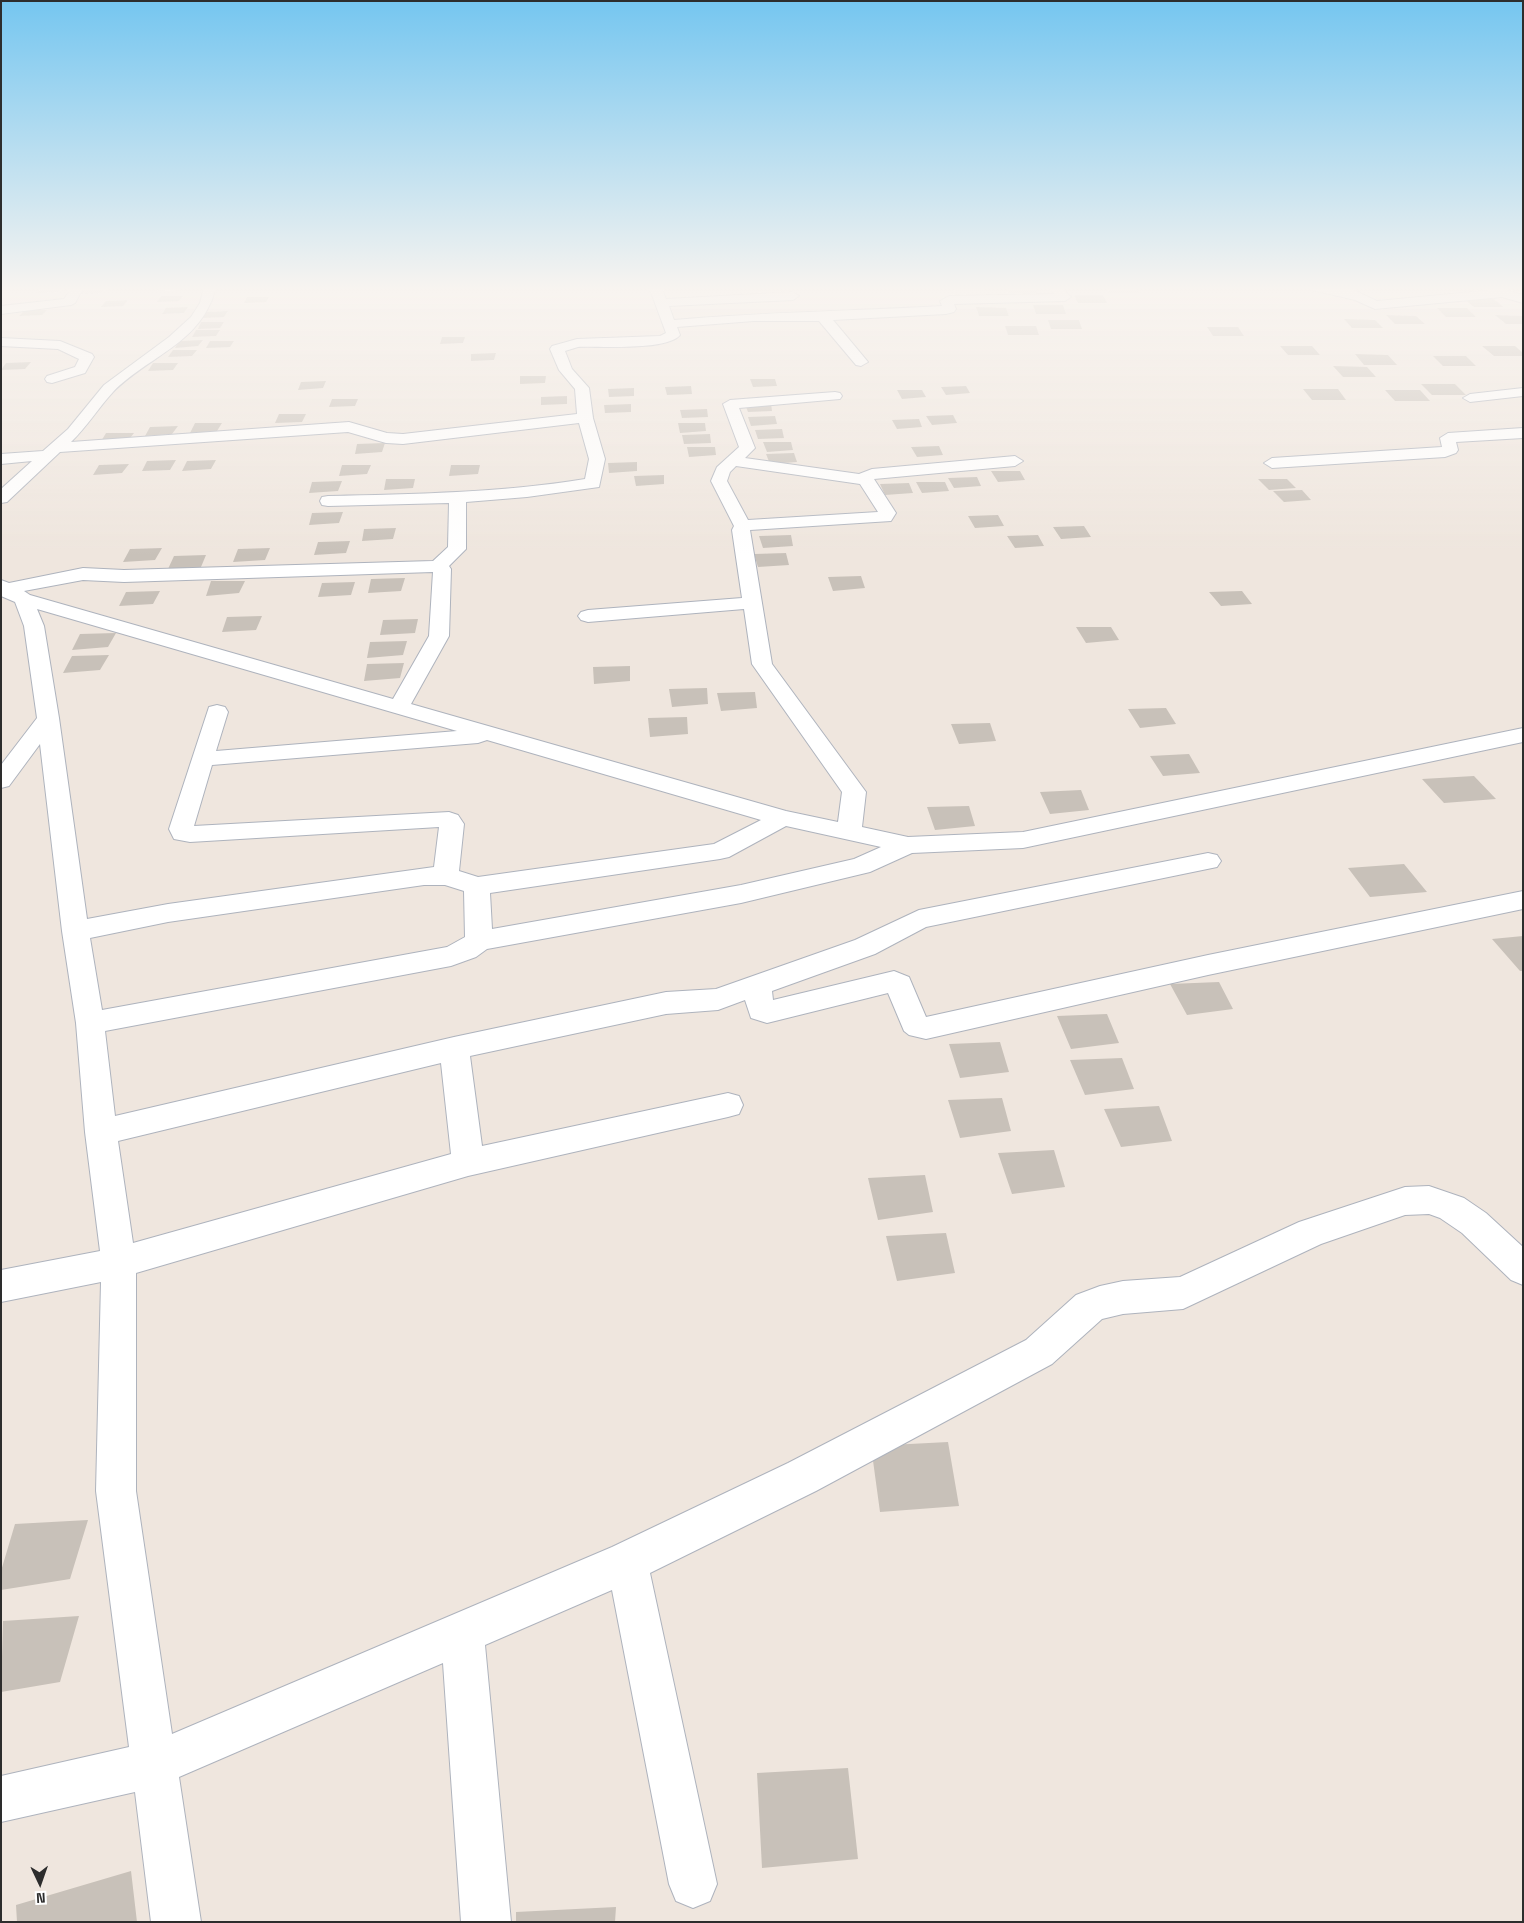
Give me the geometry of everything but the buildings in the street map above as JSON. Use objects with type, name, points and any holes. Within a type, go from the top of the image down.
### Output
[{"type":"street","points":[[52,379],[59,377]]},
{"type":"street","points":[[1,498],[72,432],[109,388],[124,377]]},
{"type":"street","points":[[328,501],[458,498],[594,484],[597,459],[586,418],[582,388],[572,377]]},
{"type":"street","points":[[1470,398],[1523,392]]},
{"type":"street","points":[[835,396],[730,404],[747,448],[719,475],[719,481],[743,526],[741,536],[762,664],[854,792],[848,832]]},
{"type":"street","points":[[1,458],[51,452],[349,427],[386,438],[403,439],[586,418]]},
{"type":"street","points":[[1272,462],[1445,452],[1450,450],[1448,438],[1523,433]]},
{"type":"street","points":[[733,461],[866,480],[887,513],[885,516],[743,526]]},
{"type":"street","points":[[866,480],[866,476],[872,474],[1015,462]]},
{"type":"street","points":[[8,591],[82,574],[124,576],[438,566],[457,549],[458,498]]},
{"type":"street","points":[[399,708],[439,636],[442,569],[438,566]]},
{"type":"street","points":[[8,591],[399,708],[783,818],[908,845],[1023,840],[1523,736]]},
{"type":"street","points":[[8,591],[34,626],[48,718],[75,931],[90,1023],[101,1132],[119,1264],[116,1491],[176,1922]]},
{"type":"street","points":[[588,616],[752,602]]},
{"type":"street","points":[[217,712],[181,828],[183,833],[439,818],[448,820],[452,824],[446,876]]},
{"type":"street","points":[[1,781],[48,718]]},
{"type":"street","points":[[202,759],[494,735]]},
{"type":"street","points":[[1,781],[52,759]]},
{"type":"street","points":[[75,931],[168,913],[424,876],[446,876],[477,886],[720,850],[783,818]]},
{"type":"street","points":[[90,1023],[451,956],[466,950],[480,941],[740,894],[861,866],[908,845]]},
{"type":"street","points":[[101,1132],[454,1048],[666,1003],[718,999],[864,947],[919,919],[1208,861]]},
{"type":"street","points":[[477,886],[480,941]]},
{"type":"street","points":[[757,986],[762,1010],[767,1012],[894,981],[899,984],[914,1023],[919,1028],[926,1028],[1208,965],[1523,900]]},
{"type":"street","points":[[454,1048],[468,1163]]},
{"type":"street","points":[[1,1286],[119,1264],[468,1163],[728,1105]]},
{"type":"street","points":[[1,1799],[153,1765],[626,1562],[802,1477],[1039,1352],[1088,1307],[1098,1302],[1108,1299],[1168,1296],[1183,1293],[1215,1279],[1242,1264],[1338,1222],[1405,1200],[1429,1200],[1452,1208],[1474,1223],[1523,1269]]},
{"type":"street","points":[[626,1562],[693,1884]]},
{"type":"street","points":[[462,1633],[486,1922]]}]
